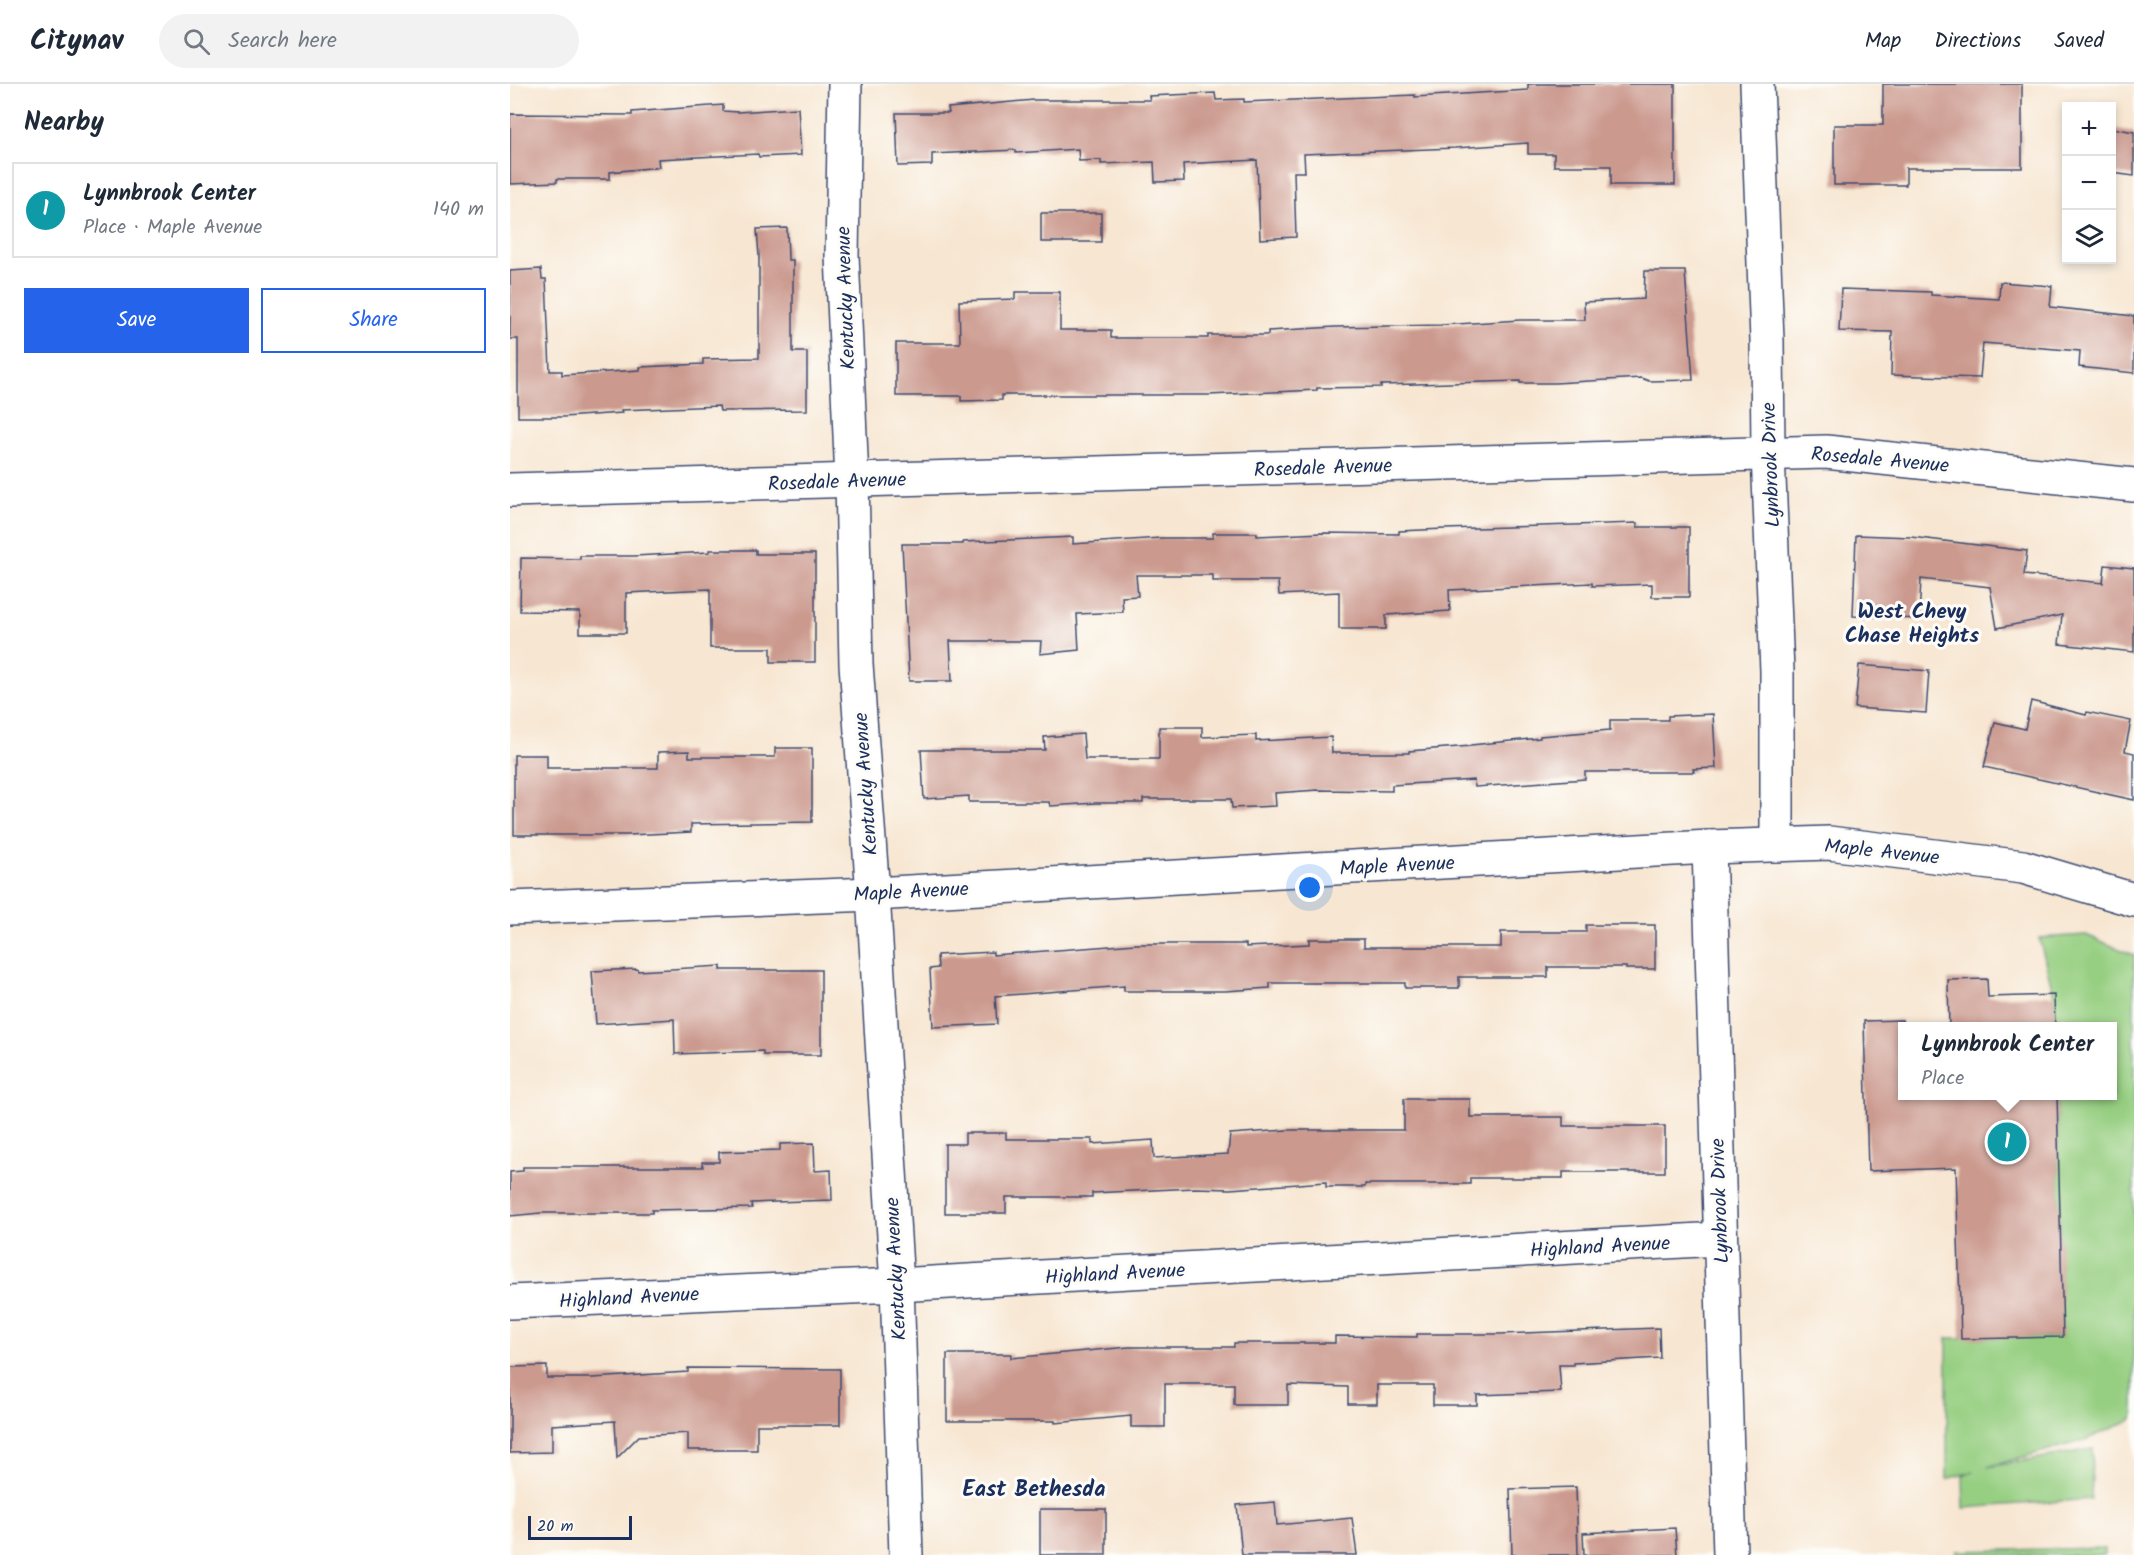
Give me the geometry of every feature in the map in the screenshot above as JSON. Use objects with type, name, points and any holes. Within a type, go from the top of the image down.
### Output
[{"type":"street","name":"Kentucky Avenue","points":[[845,84],[842,255],[852,480],[856,664],[873,894],[897,1285],[906,1555]]},
{"type":"street","name":"Lynbrook Drive","points":[[1757,84],[1777,671],[1777,845]]},
{"type":"street","name":"Rosedale Avenue","points":[[510,489],[1826,452],[2134,485]]},
{"type":"street","name":"Maple Avenue","points":[[510,908],[873,894],[1709,847],[1829,843],[2023,867],[2134,900]]},
{"type":"street","name":"Lynbrook Drive","points":[[1709,847],[1730,1555]]},
{"type":"street","name":"Highland Avenue","points":[[510,1302],[897,1285],[1719,1239]]},
{"type":"green space","points":[[2086,935],[2134,955],[2134,1415],[2130,1421],[2085,1440],[1987,1467],[2093,1449],[2091,1499],[1964,1508],[1963,1476],[1975,1471],[1947,1479],[1947,1338],[2062,1337],[2057,1100],[2117,1100],[2117,1022],[2055,1022],[2054,995],[2039,938]]},
{"type":"green space","points":[[2104,1548],[2104,1555],[1956,1555],[1956,1551]]},
{"type":"building","points":[[1528,84],[1675,84],[1675,185],[1611,185],[1611,166],[1554,166],[1554,154],[1528,154],[1528,143],[1304,154],[1305,172],[1294,172],[1296,237],[1260,239],[1257,160],[1183,164],[1184,181],[1155,182],[1154,162],[1101,164],[1101,160],[1079,161],[1078,149],[1016,153],[1016,150],[932,154],[932,165],[898,166],[896,113],[949,113],[948,108],[1034,100],[1150,100],[1149,96],[1215,93],[1216,100],[1244,99],[1244,102],[1415,95],[1415,97],[1528,90]]},
{"type":"building","points":[[1883,84],[2022,84],[2022,168],[1906,168],[1906,185],[1834,185],[1834,125],[1883,125]]},
{"type":"building","points":[[723,105],[723,111],[738,112],[798,108],[801,155],[759,157],[758,154],[658,159],[659,167],[610,172],[610,179],[557,179],[557,182],[510,184],[510,114],[632,115],[632,112]]},
{"type":"building","points":[[2116,129],[2134,132],[2134,176],[2116,174]]},
{"type":"building","points":[[1041,213],[1101,213],[1101,242],[1041,242]]},
{"type":"building","points":[[787,228],[788,260],[793,260],[793,352],[807,352],[807,410],[720,411],[719,406],[621,410],[622,413],[563,417],[518,417],[518,339],[510,339],[510,271],[541,269],[542,279],[546,279],[550,371],[562,371],[562,375],[640,370],[640,367],[703,364],[703,359],[759,358],[757,229]]},
{"type":"building","points":[[1645,271],[1685,271],[1693,380],[1649,381],[1641,378],[1555,383],[1520,383],[1520,381],[1381,385],[1381,387],[1317,388],[1317,390],[1208,395],[1002,395],[1002,400],[961,401],[961,396],[896,396],[896,343],[960,343],[959,301],[1015,299],[1015,292],[1060,292],[1060,330],[1111,330],[1111,338],[1208,338],[1208,335],[1268,335],[1268,331],[1335,327],[1441,325],[1520,320],[1585,320],[1584,302],[1644,299]]},
{"type":"building","points":[[2000,282],[2052,286],[2050,307],[2134,316],[2134,373],[2079,367],[2080,351],[1983,343],[1980,378],[1891,375],[1892,332],[1839,331],[1841,289],[1931,292],[1931,295],[1999,299]]},
{"type":"building","points":[[1637,523],[1637,527],[1689,527],[1689,597],[1652,597],[1652,584],[1592,586],[1592,583],[1449,590],[1450,611],[1386,615],[1386,629],[1339,629],[1339,592],[1279,595],[1278,581],[1213,581],[1213,575],[1136,575],[1138,596],[1122,597],[1123,612],[1077,614],[1079,650],[1040,654],[1041,641],[950,641],[952,681],[909,681],[902,544],[963,544],[963,542],[1073,537],[1073,544],[1160,538],[1213,538],[1213,533],[1257,533],[1257,536],[1322,533],[1399,534],[1399,531]]},
{"type":"building","points":[[1856,535],[1911,537],[2027,551],[2024,575],[2103,583],[2105,565],[2134,568],[2134,652],[2059,644],[2062,615],[1997,628],[1990,587],[1921,579],[1919,619],[1853,616]]},
{"type":"building","points":[[710,550],[756,550],[756,554],[815,554],[815,662],[771,662],[771,648],[710,648],[710,589],[626,593],[626,633],[580,633],[580,612],[520,611],[521,558],[580,559],[580,556],[634,556],[710,552]]},
{"type":"building","points":[[1859,665],[1929,671],[1926,713],[1855,708]]},
{"type":"building","points":[[2031,701],[2086,715],[2087,712],[2131,721],[2125,751],[2134,753],[2134,800],[1984,767],[1995,722],[2025,729]]},
{"type":"building","points":[[1713,714],[1716,768],[1693,769],[1694,772],[1585,772],[1585,779],[1475,787],[1474,780],[1392,785],[1392,791],[1318,790],[1275,793],[1276,806],[1232,808],[1231,799],[1143,799],[1143,803],[1050,806],[1049,802],[969,802],[969,796],[924,799],[921,750],[1045,750],[1044,737],[1083,734],[1085,759],[1159,759],[1159,727],[1202,727],[1202,737],[1256,735],[1256,741],[1331,737],[1332,753],[1409,753],[1409,751],[1540,738],[1540,736],[1610,730],[1610,720],[1668,720],[1668,716]]},
{"type":"building","points":[[775,748],[812,748],[812,822],[691,824],[691,832],[628,835],[514,835],[514,755],[547,755],[547,768],[658,768],[658,752],[689,751],[689,757],[775,757]]},
{"type":"building","points":[[1586,925],[1655,925],[1655,969],[1548,967],[1548,977],[1459,977],[1459,988],[1405,988],[1405,983],[1270,983],[1270,988],[1225,991],[1124,991],[1124,986],[995,996],[997,1024],[933,1027],[930,969],[938,968],[937,955],[993,952],[993,955],[1136,944],[1246,944],[1246,947],[1309,944],[1309,939],[1364,939],[1364,947],[1501,947],[1501,932],[1586,932]]},
{"type":"building","points":[[721,966],[721,970],[821,970],[821,1055],[763,1055],[763,1051],[675,1054],[674,1019],[596,1024],[592,971]]},
{"type":"building","points":[[1987,979],[1988,997],[2054,995],[2055,1022],[1949,1022],[1948,980]]},
{"type":"building","points":[[1902,1020],[1898,1022],[1898,1100],[2057,1100],[2063,1337],[1961,1339],[1956,1168],[1868,1171],[1864,1021]]},
{"type":"building","points":[[1404,1099],[1470,1099],[1470,1117],[1563,1117],[1563,1126],[1665,1126],[1665,1172],[1563,1172],[1563,1178],[1470,1178],[1470,1184],[1365,1184],[1365,1187],[1326,1187],[1326,1182],[1230,1189],[1195,1188],[1092,1193],[1092,1197],[1006,1197],[1006,1213],[945,1213],[945,1144],[965,1144],[965,1133],[1006,1133],[1006,1139],[1092,1139],[1092,1144],[1153,1140],[1154,1158],[1228,1154],[1230,1134],[1287,1130],[1404,1130]]},
{"type":"building","points":[[814,1143],[815,1171],[831,1170],[832,1200],[751,1203],[752,1208],[652,1210],[652,1213],[541,1213],[510,1216],[510,1172],[523,1171],[523,1167],[703,1167],[702,1162],[719,1162],[719,1152],[780,1150],[780,1144]]},
{"type":"building","points":[[1659,1328],[1660,1358],[1559,1365],[1561,1392],[1477,1395],[1477,1405],[1433,1405],[1433,1385],[1377,1385],[1377,1404],[1348,1404],[1348,1387],[1288,1385],[1288,1405],[1234,1405],[1234,1384],[1165,1384],[1165,1427],[1131,1427],[1131,1416],[1055,1423],[1055,1421],[947,1421],[947,1354],[1011,1354],[1011,1358],[1129,1347],[1234,1347],[1234,1343],[1335,1343],[1335,1336],[1417,1337],[1417,1334],[1500,1334]]},
{"type":"building","points":[[547,1366],[547,1378],[592,1378],[688,1372],[688,1368],[840,1369],[840,1425],[757,1425],[757,1450],[688,1450],[688,1433],[639,1436],[617,1458],[615,1421],[552,1425],[552,1452],[510,1453],[510,1367]]},
{"type":"building","points":[[1576,1487],[1578,1555],[1512,1555],[1510,1489]]},
{"type":"building","points":[[1275,1502],[1277,1525],[1352,1518],[1357,1555],[1242,1555],[1237,1505]]},
{"type":"building","points":[[1040,1509],[1106,1509],[1106,1555],[1040,1555]]},
{"type":"building","points":[[1675,1528],[1677,1555],[1584,1555],[1583,1533]]},
{"type":"place","name":"Lynnbrook Center","points":[[2007,1142]]},
{"type":"district","name":"West Chevy Chase Heights","points":[[1912,623]]},
{"type":"district","name":"East Bethesda","points":[[1034,1488]]}]
